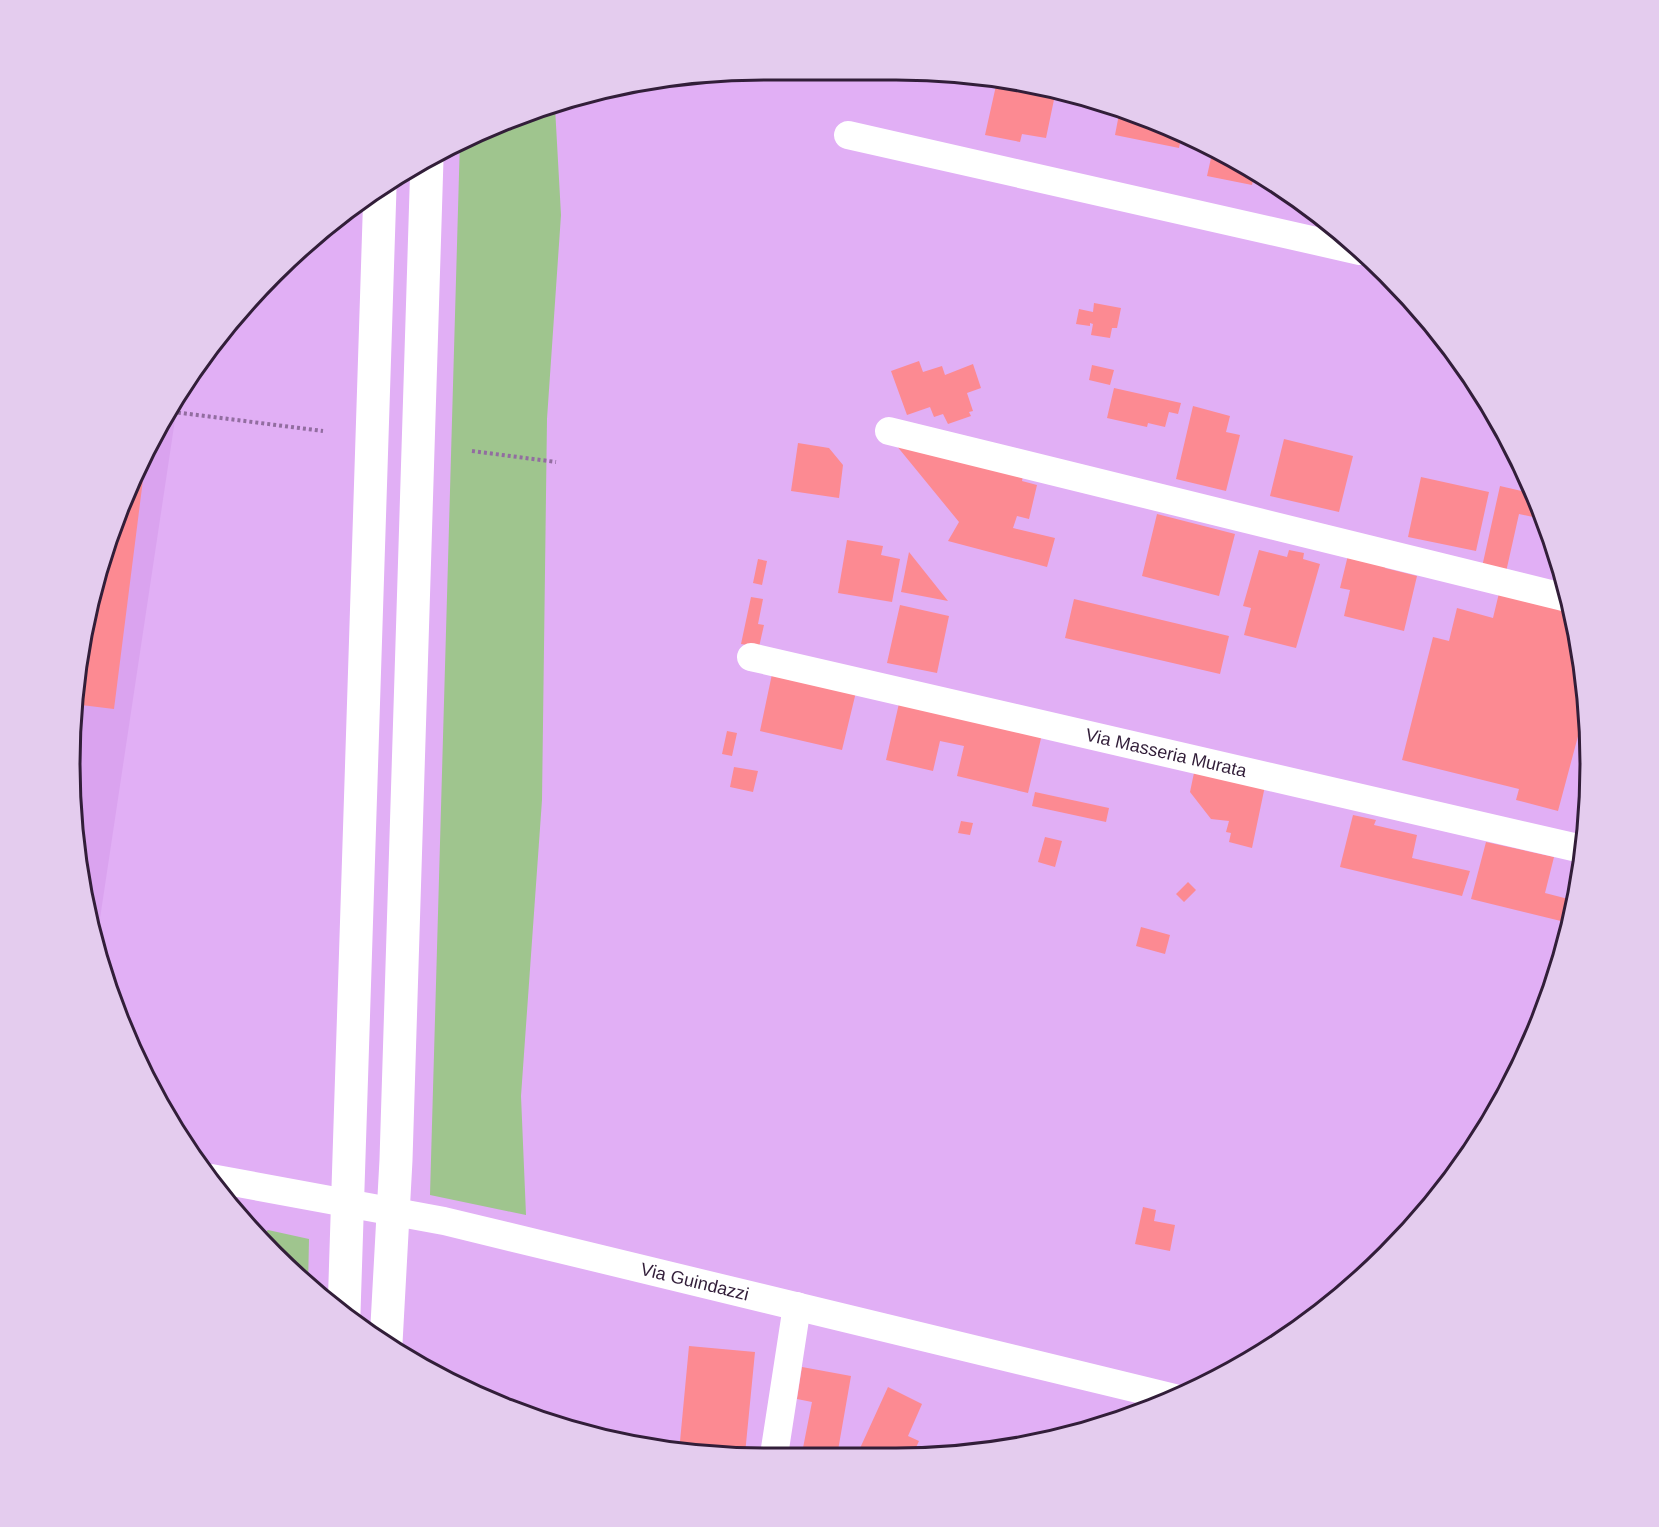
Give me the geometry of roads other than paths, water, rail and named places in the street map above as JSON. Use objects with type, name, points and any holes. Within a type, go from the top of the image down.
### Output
[{"type":"highway","points":[[386,1334],[396,1160],[427,168]]},
{"type":"highway","points":[[344,1304],[380,197]]},
{"type":"street","points":[[848,135],[1344,247]]},
{"type":"street","points":[[889,431],[1558,596]]},
{"type":"street","name":"Via Masseria Murata","points":[[751,657],[1575,847]]},
{"type":"street","name":"Via Guindazzi","points":[[221,1180],[444,1221],[1159,1394]]},
{"type":"street","points":[[775,1448],[797,1306]]}]
